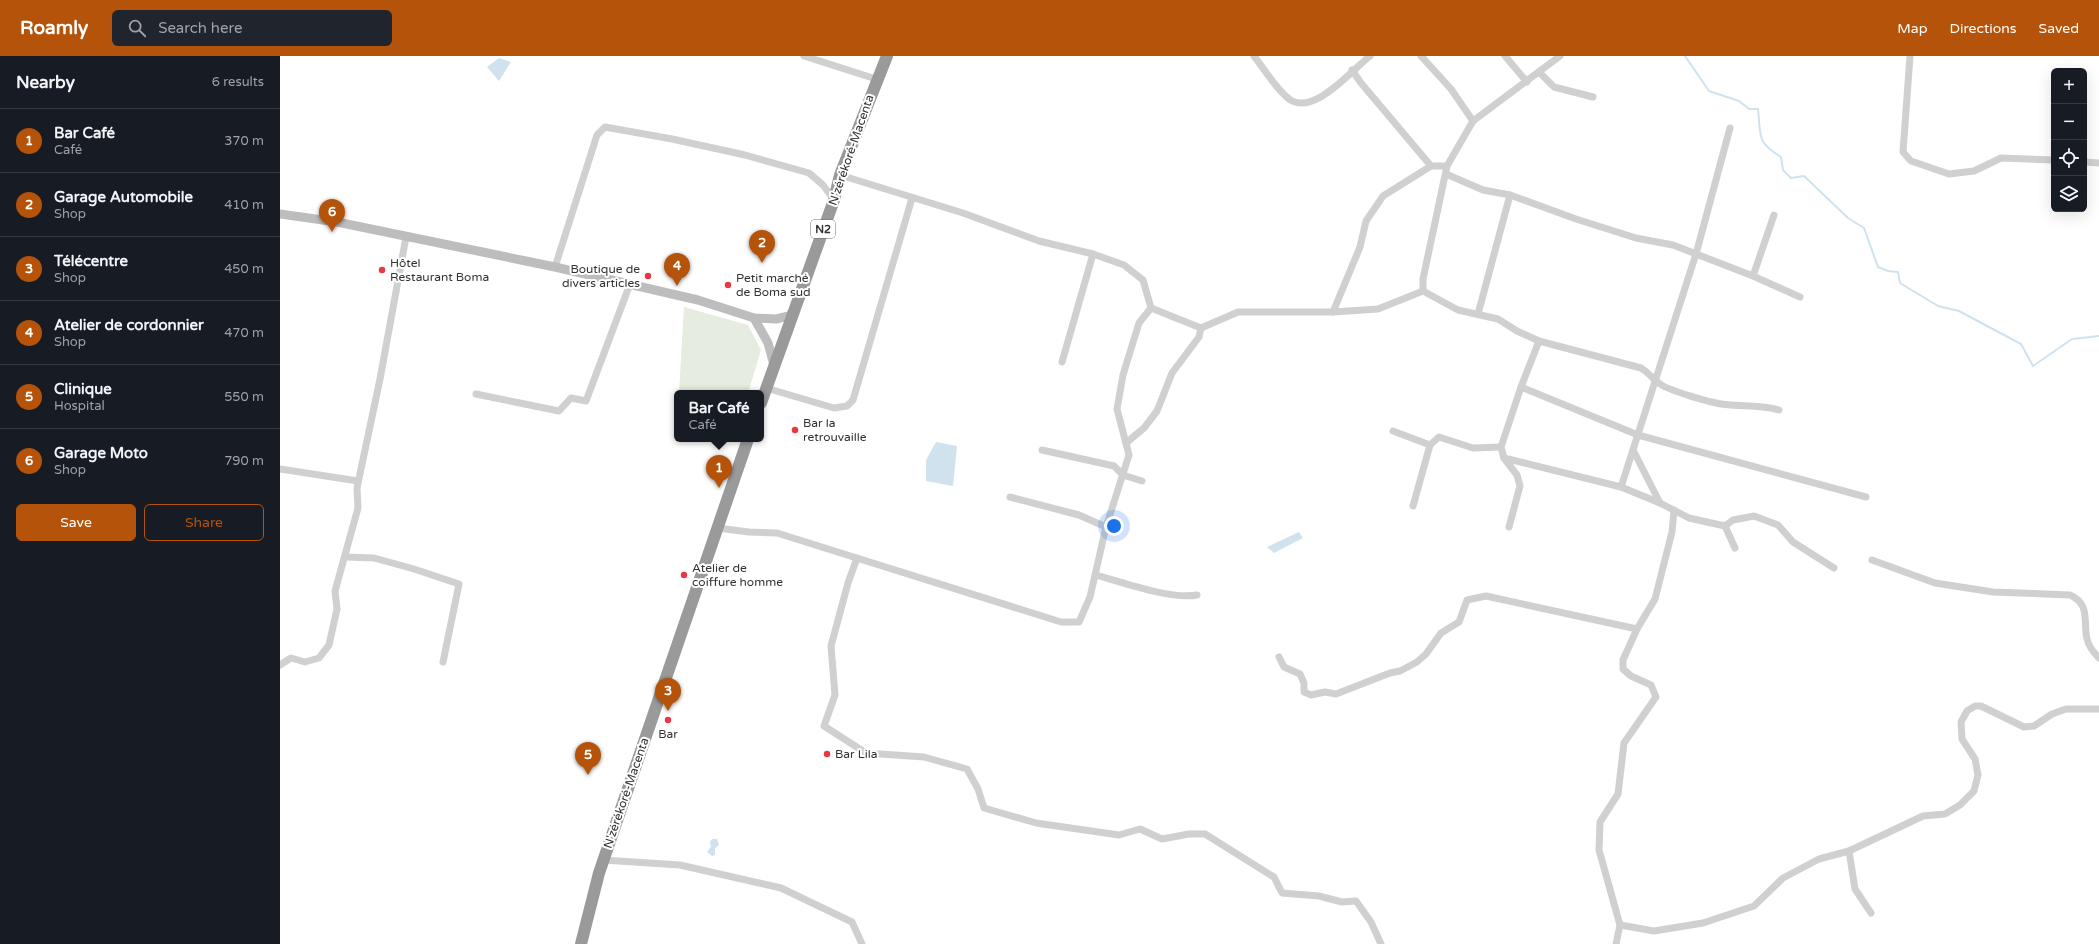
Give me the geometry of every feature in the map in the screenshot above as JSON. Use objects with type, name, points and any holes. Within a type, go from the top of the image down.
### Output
[{"type":"highway","name":"N'zérékoré-Macenta","points":[[764,394],[834,200],[840,175],[876,79],[887,56]]},
{"type":"highway","name":"N'zérékoré-Macenta","points":[[581,944],[588,912],[603,860],[747,442]]},
{"type":"street","points":[[805,56],[876,79]]},
{"type":"street","points":[[1254,56],[1273,82],[1289,99],[1299,104],[1321,98],[1336,87],[1352,70],[1370,56]]},
{"type":"street","points":[[1421,56],[1450,89],[1473,121]]},
{"type":"street","points":[[1505,56],[1527,82]]},
{"type":"street","points":[[1423,291],[1423,279],[1447,166],[1473,121],[1560,56]]},
{"type":"street","points":[[1910,56],[1903,152],[1911,161],[1949,174],[1974,171],[2001,158],[2051,160]]},
{"type":"street","points":[[1352,70],[1361,83],[1431,166]]},
{"type":"street","points":[[1540,72],[1554,87],[1593,97]]},
{"type":"street","points":[[554,267],[597,135],[605,127],[672,138],[738,153],[809,173],[823,185],[834,200]]},
{"type":"street","points":[[1621,487],[1696,254],[1730,128]]},
{"type":"street","points":[[2087,162],[2099,163]]},
{"type":"street","points":[[1333,312],[1360,247],[1366,221],[1383,196],[1431,166],[1447,166]]},
{"type":"street","points":[[1446,174],[1483,190],[1510,195],[1576,219],[1636,238],[1673,245],[1753,276],[1800,297]]},
{"type":"street","points":[[840,175],[963,214],[1039,241],[1093,254],[1124,265],[1143,280],[1151,308]]},
{"type":"street","points":[[1478,314],[1510,195]]},
{"type":"street","points":[[766,388],[834,408],[846,406],[853,400],[912,198]]},
{"type":"street","points":[[280,214],[337,222],[554,267],[698,300],[754,318],[776,319],[793,315]]},
{"type":"street","points":[[1753,276],[1774,215]]},
{"type":"street","points":[[280,665],[291,658],[306,662],[319,658],[329,645],[337,609],[336,591],[358,508],[358,481],[380,379],[406,237]]},
{"type":"street","points":[[1062,362],[1093,254]]},
{"type":"street","points":[[476,394],[559,411],[571,398],[586,401],[630,284]]},
{"type":"street","points":[[1151,308],[1201,328],[1238,312],[1333,312],[1378,309],[1423,291]]},
{"type":"street","points":[[1423,291],[1445,304],[1478,314],[1498,318],[1517,331],[1539,341],[1641,368],[1651,373],[1662,385],[1708,401],[1722,404],[1761,405],[1779,410]]},
{"type":"street","points":[[717,528],[749,532],[777,533],[1061,622],[1079,622],[1090,597],[1106,526],[1129,455],[1117,409],[1123,375],[1139,323],[1151,308]]},
{"type":"street","points":[[754,318],[768,343],[774,365]]},
{"type":"street","points":[[1126,443],[1144,428],[1157,411],[1172,373],[1199,337],[1201,328]]},
{"type":"street","points":[[1509,527],[1520,486],[1517,475],[1504,458],[1501,447],[1521,387],[1539,341]]},
{"type":"street","points":[[1521,387],[1638,435],[1866,497]]},
{"type":"street","points":[[1393,432],[1430,445]]},
{"type":"street","points":[[1413,506],[1430,445],[1439,437],[1473,448],[1501,447]]},
{"type":"street","points":[[1042,450],[1114,466],[1123,474],[1142,481]]},
{"type":"street","points":[[1633,450],[1660,503]]},
{"type":"street","points":[[1504,458],[1621,487],[1660,503],[1689,518],[1725,526],[1733,520],[1754,516],[1778,525],[1793,542],[1834,568]]},
{"type":"street","points":[[280,469],[358,481]]},
{"type":"street","points":[[1010,497],[1079,515],[1106,526]]},
{"type":"street","points":[[1616,944],[1620,925],[1599,850],[1600,822],[1618,794],[1624,743],[1656,697],[1652,685],[1631,676],[1623,669],[1623,660],[1637,629],[1655,599],[1672,532],[1674,510]]},
{"type":"street","points":[[1725,526],[1735,548]]},
{"type":"street","points":[[346,557],[374,558],[459,584],[443,662]]},
{"type":"street","points":[[857,558],[848,583],[830,646],[835,695],[824,726],[866,753],[924,757],[967,769],[978,789],[984,808],[1036,823],[1119,835],[1140,830],[1162,839],[1189,834],[1205,834],[1274,877],[1282,893],[1319,896],[1342,902],[1356,900],[1371,922],[1381,944]]},
{"type":"street","points":[[1872,560],[1935,583],[1993,592],[2074,597],[2079,600],[2087,618],[2087,639],[2092,650],[2099,658]]},
{"type":"street","points":[[1096,575],[1161,592],[1190,596],[1197,595]]},
{"type":"street","points":[[1279,656],[1284,667],[1300,674],[1304,683],[1304,692],[1312,695],[1325,692],[1336,694],[1390,673],[1400,671],[1417,662],[1426,654],[1442,633],[1460,622],[1467,600],[1486,596],[1637,629]]},
{"type":"street","points":[[1620,925],[1654,931],[1703,923],[1754,906],[1783,878],[1819,859],[1850,851],[1923,816],[1945,814],[1960,805],[1974,791],[1978,775],[1975,759],[1962,739],[1961,722],[1967,711],[1975,706],[1981,706],[2024,727],[2034,726],[2052,714],[2066,709],[2099,709]]},
{"type":"street","points":[[1850,851],[1855,889],[1870,913]]},
{"type":"street","points":[[603,860],[680,865],[781,888],[852,922],[862,944]]},
{"type":"shaded area","points":[[684,307],[748,325],[761,350],[749,390],[679,390]]},
{"type":"water","points":[[499,58],[511,62],[499,81],[487,67]]},
{"type":"water","points":[[936,442],[957,446],[953,486],[926,481],[926,460]]},
{"type":"water","points":[[1299,532],[1303,538],[1274,553],[1267,547]]},
{"type":"water","points":[[712,839],[717,839],[719,845],[715,848],[715,855],[712,856],[707,852],[711,847],[710,842]]},
{"type":"waterway","points":[[1685,56],[1709,91],[1739,101],[1749,109],[1758,109],[1761,138],[1767,147],[1781,157],[1783,170],[1791,178],[1804,176],[1848,218],[1864,228],[1878,267],[1888,271],[1898,272],[1900,283],[1938,306],[1959,311],[2021,344],[2033,366],[2072,339],[2099,336]]},
{"type":"place","name":"Garage Moto","points":[[332,232]]},
{"type":"place","name":"Garage Automobile","points":[[762,263]]},
{"type":"place","name":"Hôtel Restaurant Boma","points":[[382,270]]},
{"type":"place","name":"Boutique de divers articles","points":[[648,276]]},
{"type":"place","name":"Petit marché de Boma sud","points":[[728,285]]},
{"type":"place","name":"Atelier de cordonnier","points":[[677,286]]},
{"type":"place","name":"Bar la retrouvaille","points":[[795,430]]},
{"type":"place","name":"Bar Café","points":[[719,488]]},
{"type":"place","name":"Atelier de coiffure homme","points":[[684,575]]},
{"type":"place","name":"Télécentre","points":[[668,711]]},
{"type":"place","name":"Bar","points":[[668,720]]},
{"type":"place","name":"Bar Lila","points":[[827,754]]},
{"type":"place","name":"Clinique","points":[[588,775]]}]
